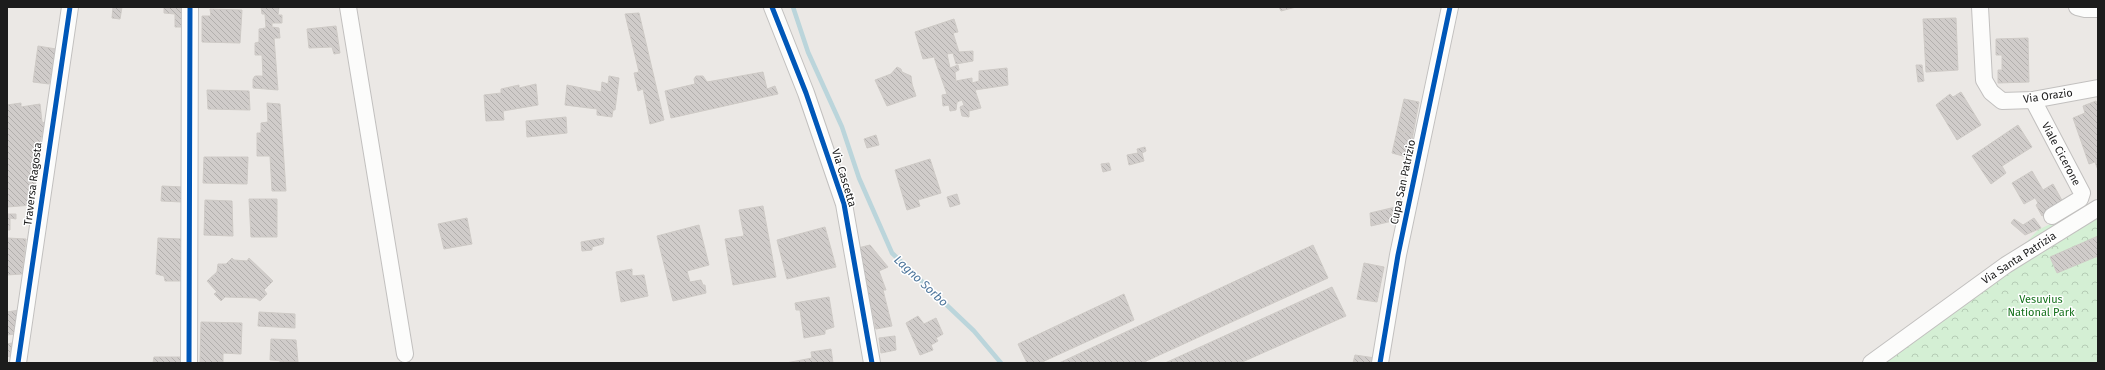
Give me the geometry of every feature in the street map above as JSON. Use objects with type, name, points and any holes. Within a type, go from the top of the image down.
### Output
[{"type":"street","name":"Traversa Ragosta","points":[[18,363],[70,7]]},
{"type":"street","points":[[189,363],[190,7]]},
{"type":"street","points":[[348,7],[405,354]]},
{"type":"street","name":"Via Cascetta","points":[[772,7],[806,93],[844,204],[872,363]]},
{"type":"street","name":"Cupa San Patrizio","points":[[1380,363],[1398,255],[1450,7]]},
{"type":"street","name":"Via Orazio","points":[[1980,7],[1984,80],[1991,92],[2002,101],[2033,100],[2098,88]]},
{"type":"street","points":[[2078,7],[2085,9],[2098,9]]},
{"type":"street","name":"Viale Cicerone","points":[[2033,100],[2082,193],[2080,199],[2052,216]]},
{"type":"street","name":"Via Santa Patrizia","points":[[1871,363],[2006,265],[2098,208]]},
{"type":"green space","name":"Vesuvius National Park","points":[[2098,203],[2098,363],[1867,363],[2017,252],[2038,230],[2085,207]]},
{"type":"building","points":[[113,7],[122,7],[120,19],[112,18]]},
{"type":"building","points":[[164,7],[184,7],[184,27],[175,27],[175,14],[164,13]]},
{"type":"building","points":[[261,7],[279,7],[278,15],[282,15],[282,23],[272,23],[272,27],[279,28],[280,38],[274,38],[278,90],[253,88],[253,79],[255,76],[263,76],[262,55],[255,55],[255,43],[259,42],[259,29],[266,28],[265,14],[262,14]]},
{"type":"building","points":[[1279,7],[1296,7],[1281,11]]},
{"type":"building","points":[[210,9],[242,10],[240,43],[202,42],[202,16],[211,16]]},
{"type":"building","points":[[639,13],[664,120],[650,124],[643,89],[638,91],[634,73],[639,72],[625,14]]},
{"type":"building","points":[[1956,18],[1958,70],[1926,72],[1923,19]]},
{"type":"building","points":[[954,19],[958,32],[953,33],[959,52],[973,51],[973,61],[956,64],[953,53],[947,54],[950,68],[958,65],[959,70],[955,72],[956,81],[972,78],[972,83],[979,81],[979,71],[1007,68],[1008,85],[975,90],[981,108],[969,111],[969,117],[962,116],[960,107],[964,105],[962,100],[957,102],[956,110],[950,111],[949,105],[943,106],[942,95],[947,94],[934,57],[923,59],[915,32]]},
{"type":"building","points":[[336,26],[340,53],[334,54],[332,47],[309,48],[307,29]]},
{"type":"building","points":[[2028,38],[2029,82],[1998,83],[1998,70],[2002,70],[2002,55],[1996,55],[1996,39]]},
{"type":"building","points":[[38,46],[56,49],[49,84],[33,82]]},
{"type":"building","points":[[1916,65],[1922,65],[1924,81],[1918,82]]},
{"type":"building","points":[[897,67],[901,69],[902,72],[911,76],[916,96],[887,106],[875,80],[891,74]]},
{"type":"building","points":[[763,72],[767,89],[775,86],[778,94],[671,118],[665,91],[695,84],[694,79],[696,76],[703,76],[707,82]]},
{"type":"building","points":[[609,76],[619,78],[615,110],[613,110],[612,117],[597,115],[597,109],[565,105],[567,85],[601,92],[602,82],[608,84]]},
{"type":"building","points":[[536,84],[538,105],[503,111],[504,120],[486,121],[484,95],[501,93],[501,89],[519,85],[519,88]]},
{"type":"building","points":[[207,90],[249,91],[250,110],[208,109]]},
{"type":"building","points":[[1961,92],[1981,125],[1957,140],[1936,105],[1950,94],[1953,97]]},
{"type":"building","points":[[1404,99],[1419,102],[1413,134],[1397,131]]},
{"type":"building","points":[[2096,101],[2098,106],[2098,170],[2095,162],[2089,164],[2073,118],[2085,113],[2083,106]]},
{"type":"building","points":[[21,103],[21,107],[40,104],[42,122],[45,123],[40,142],[32,205],[7,207],[7,105]]},
{"type":"building","points":[[267,103],[280,104],[286,191],[272,191],[270,156],[257,156],[257,133],[261,133],[261,123],[268,122]]},
{"type":"building","points":[[566,117],[567,133],[527,137],[526,121]]},
{"type":"building","points":[[2018,125],[2032,147],[2002,166],[2006,173],[1991,184],[1972,156]]},
{"type":"building","points":[[1397,131],[1413,134],[1410,158],[1392,153]]},
{"type":"building","points":[[876,135],[879,145],[867,148],[864,139]]},
{"type":"building","points":[[1145,147],[1146,151],[1142,153],[1144,161],[1129,165],[1127,155],[1138,153],[1137,149]]},
{"type":"building","points":[[204,157],[248,157],[247,184],[203,183]]},
{"type":"building","points":[[930,159],[941,193],[918,200],[920,206],[907,210],[895,170]]},
{"type":"building","points":[[1109,163],[1111,170],[1103,172],[1101,164]]},
{"type":"building","points":[[2032,171],[2043,190],[2053,184],[2064,204],[2042,216],[2036,205],[2038,203],[2035,198],[2024,204],[2012,183]]},
{"type":"building","points":[[162,186],[183,187],[182,202],[161,201]]},
{"type":"building","points":[[957,194],[960,204],[950,207],[947,197]]},
{"type":"building","points":[[249,199],[277,199],[277,237],[251,237]]},
{"type":"building","points":[[205,200],[232,201],[233,236],[204,235]]},
{"type":"building","points":[[1404,205],[1401,219],[1371,226],[1370,213]]},
{"type":"building","points":[[763,206],[776,277],[733,285],[725,239],[744,236],[739,210]]},
{"type":"building","points":[[7,214],[16,214],[16,219],[10,218],[10,230],[7,230]]},
{"type":"building","points":[[467,218],[472,244],[444,249],[438,224]]},
{"type":"building","points":[[2034,218],[2041,228],[2025,235],[2011,223],[2014,219],[2023,225]]},
{"type":"building","points":[[699,225],[709,265],[687,271],[690,282],[701,280],[703,285],[705,285],[706,293],[673,301],[657,236]]},
{"type":"building","points":[[825,227],[836,267],[787,279],[777,240]]},
{"type":"building","points":[[2098,236],[2098,256],[2057,273],[2050,257]]},
{"type":"building","points":[[7,238],[26,239],[22,274],[7,275]]},
{"type":"building","points":[[158,238],[181,239],[181,281],[165,281],[164,276],[156,274]]},
{"type":"building","points":[[604,238],[603,244],[592,247],[592,250],[582,251],[581,242]]},
{"type":"building","points":[[870,245],[888,267],[879,271],[886,290],[883,290],[892,326],[876,329],[858,248]]},
{"type":"building","points":[[1313,245],[1328,278],[1142,363],[1059,363]]},
{"type":"building","points":[[232,258],[234,260],[247,261],[249,258],[273,281],[264,290],[267,294],[260,301],[256,298],[225,297],[221,301],[214,294],[217,292],[207,281],[217,272],[218,264],[226,264]]},
{"type":"building","points":[[1364,263],[1384,267],[1377,302],[1357,299]]},
{"type":"building","points":[[632,269],[632,276],[644,275],[648,296],[621,302],[616,272]]},
{"type":"building","points":[[1332,287],[1346,316],[1240,363],[1165,363]]},
{"type":"building","points":[[1124,294],[1134,320],[1040,363],[1027,363],[1018,344]]},
{"type":"building","points":[[829,297],[834,327],[825,330],[825,334],[804,338],[800,310],[796,310],[795,303]]},
{"type":"building","points":[[19,310],[15,334],[7,335],[7,312]]},
{"type":"building","points":[[259,312],[295,314],[295,328],[258,326]]},
{"type":"building","points":[[918,316],[924,324],[936,318],[943,334],[936,338],[938,341],[931,345],[933,350],[920,355],[906,323]]},
{"type":"building","points":[[201,322],[242,323],[241,354],[223,353],[223,363],[200,363]]},
{"type":"building","points":[[895,336],[896,350],[881,353],[879,338]]},
{"type":"building","points":[[271,339],[296,340],[298,362],[270,360]]},
{"type":"building","points":[[12,343],[10,357],[7,356],[7,344]]},
{"type":"building","points":[[831,349],[833,363],[786,363],[812,358],[811,352]]},
{"type":"building","points":[[1355,355],[1375,358],[1374,363],[1353,363]]},
{"type":"building","points":[[154,357],[181,357],[181,363],[153,363]]},
{"type":"building","points":[[280,361],[298,362],[298,363],[280,363]]},
{"type":"waterway","name":"Lagno Sorbo","points":[[793,7],[808,52],[842,127],[859,178],[892,253],[974,331],[1001,363]]},
{"type":"cycle path","points":[[18,363],[70,7]]},
{"type":"cycle path","points":[[189,363],[190,7]]},
{"type":"cycle path","points":[[772,7],[806,93],[844,204],[872,363]]},
{"type":"cycle path","points":[[1380,363],[1398,255],[1450,7]]}]
